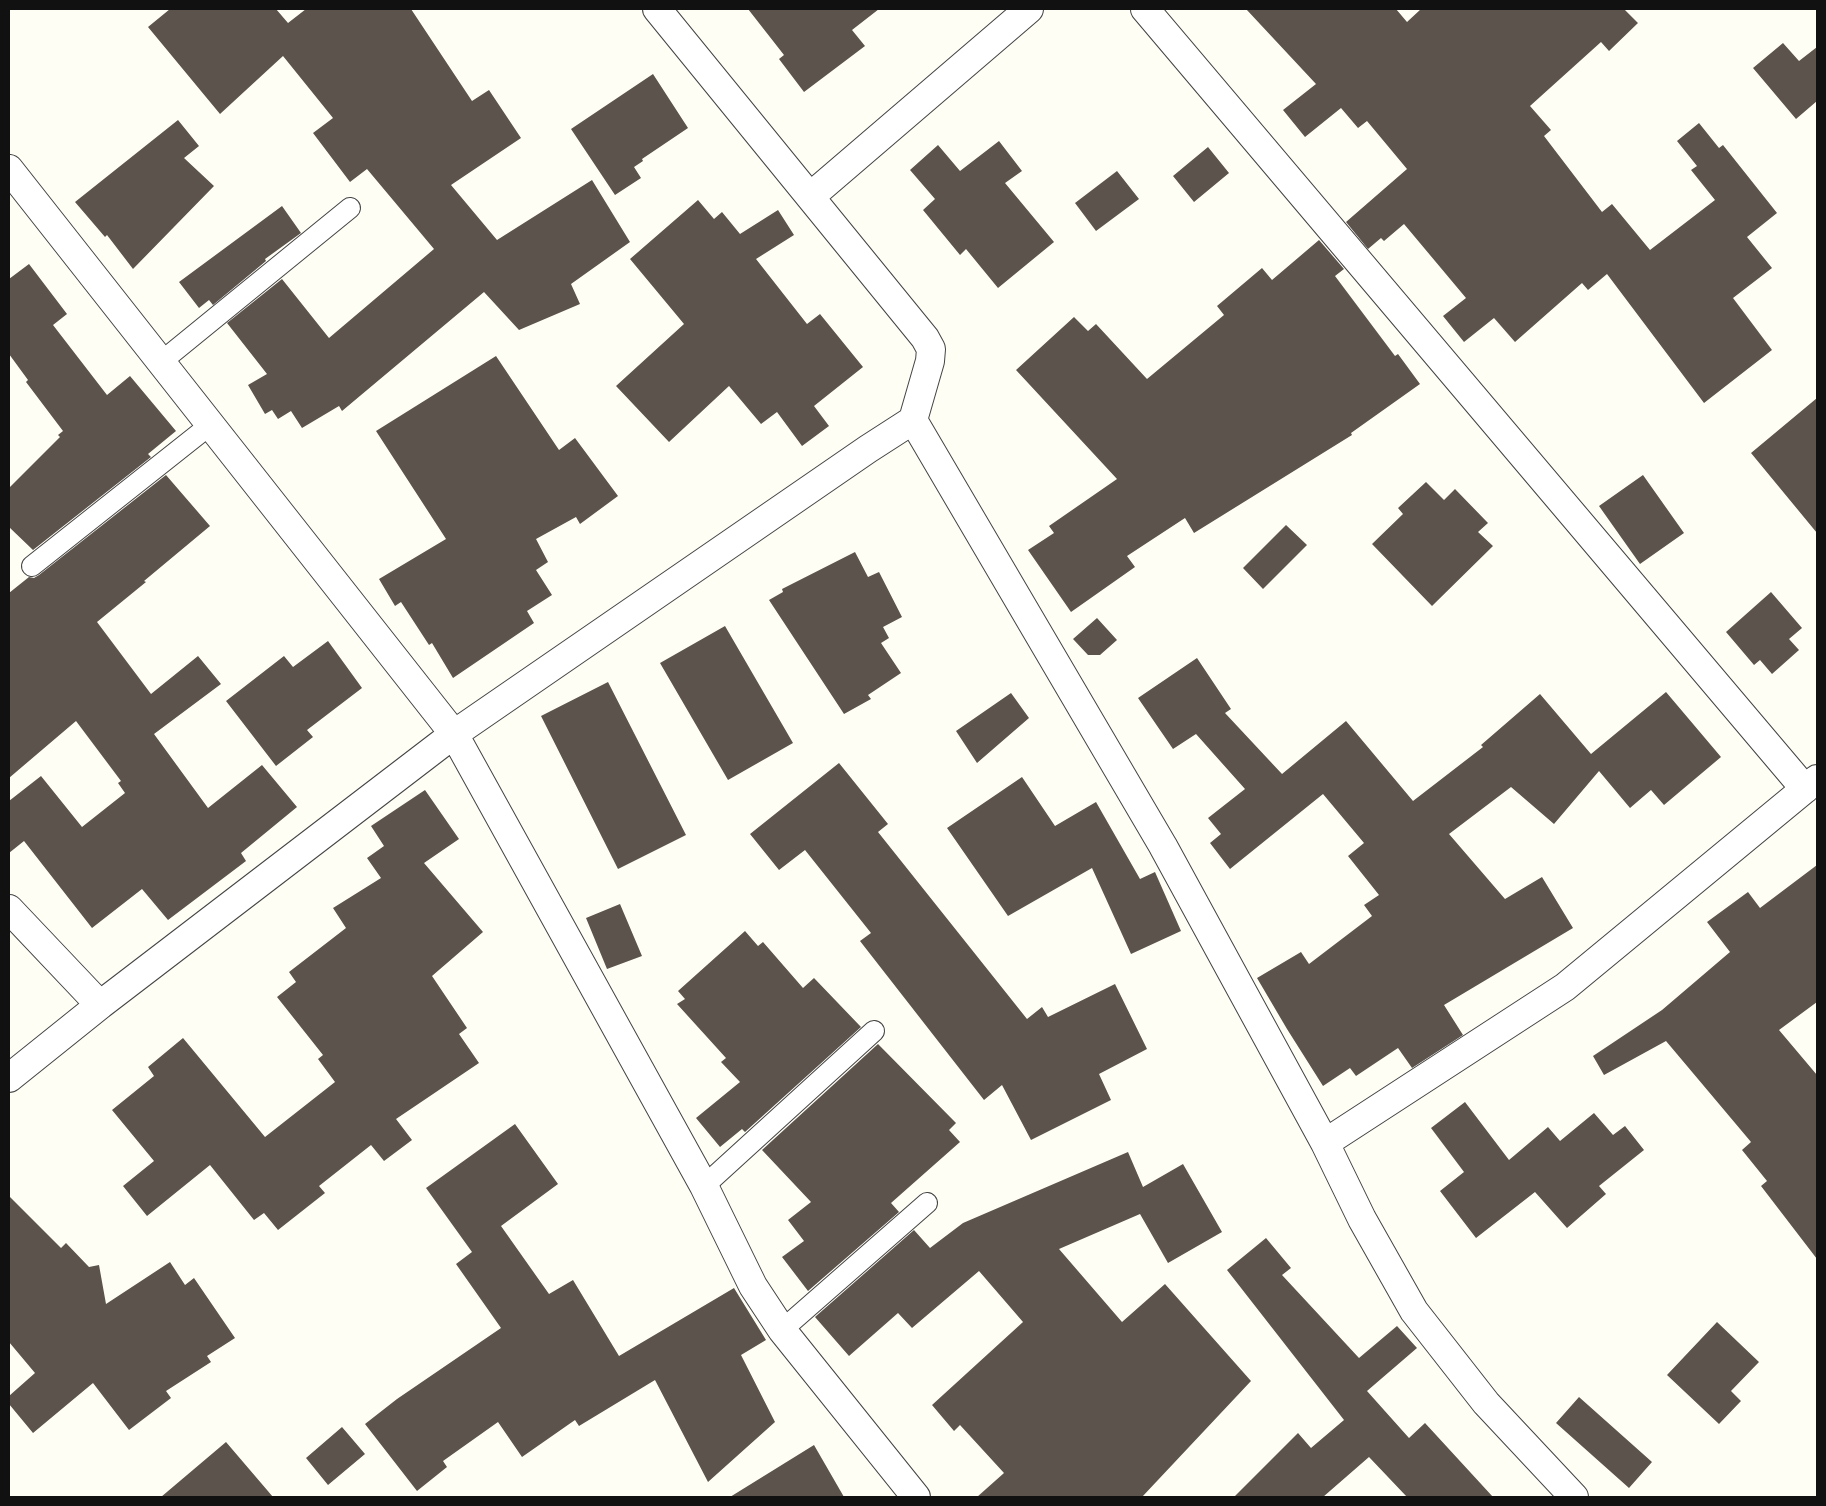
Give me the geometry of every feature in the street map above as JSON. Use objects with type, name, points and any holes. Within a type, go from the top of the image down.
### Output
[{"type":"street","points":[[9,1078],[100,1005],[454,734],[913,420],[930,361],[931,349],[925,338],[657,9]]},
{"type":"street","points":[[810,196],[1029,9]]},
{"type":"street","points":[[1145,9],[1811,784],[1565,988],[1325,1143]]},
{"type":"street","points":[[9,169],[454,734],[704,1186],[753,1286],[782,1330],[916,1497]]},
{"type":"street","points":[[913,420],[1163,846],[1325,1143],[1362,1219],[1414,1311],[1486,1403],[1574,1497]]},
{"type":"street","points":[[9,909],[100,1005]]},
{"type":"lane","points":[[161,362],[350,208]]},
{"type":"lane","points":[[32,566],[210,425]]},
{"type":"lane","points":[[704,1186],[874,1031]]},
{"type":"lane","points":[[782,1330],[927,1203]]},
{"type":"building","points":[[170,9],[276,9],[288,23],[306,9],[411,9],[472,101],[489,90],[521,138],[451,185],[497,240],[592,180],[630,242],[571,284],[580,304],[519,330],[484,292],[342,411],[339,406],[302,428],[291,411],[278,419],[272,410],[265,414],[248,385],[267,374],[227,323],[282,279],[329,338],[434,249],[367,169],[350,182],[313,133],[333,118],[283,56],[220,114],[148,27]]},
{"type":"building","points":[[748,9],[879,9],[852,30],[865,46],[804,92],[779,59],[784,55]]},
{"type":"building","points":[[1246,9],[1396,9],[1407,22],[1421,9],[1624,9],[1638,23],[1609,51],[1601,42],[1530,106],[1551,130],[1544,136],[1602,212],[1612,204],[1650,250],[1715,200],[1691,170],[1697,166],[1677,141],[1699,123],[1719,148],[1723,145],[1777,213],[1747,237],[1772,268],[1733,298],[1772,350],[1704,403],[1607,274],[1588,290],[1582,283],[1515,342],[1494,318],[1464,342],[1443,316],[1466,298],[1404,224],[1384,241],[1381,238],[1368,249],[1346,222],[1407,169],[1367,121],[1358,128],[1341,108],[1305,137],[1283,110],[1316,84]]},
{"type":"building","points":[[1783,43],[1799,61],[1817,47],[1817,101],[1796,119],[1753,68]]},
{"type":"building","points":[[653,74],[688,128],[642,159],[643,161],[634,167],[641,178],[615,195],[571,129]]},
{"type":"building","points":[[178,120],[199,146],[184,158],[214,186],[133,269],[107,235],[105,237],[75,202]]},
{"type":"building","points":[[999,141],[1022,171],[1005,183],[1054,242],[998,288],[966,249],[960,255],[923,210],[935,199],[910,170],[938,145],[960,171]]},
{"type":"building","points":[[1208,147],[1229,173],[1194,202],[1173,176]]},
{"type":"building","points":[[1117,171],[1139,199],[1096,231],[1075,203]]},
{"type":"building","points":[[698,200],[714,219],[722,212],[740,234],[778,210],[794,235],[756,259],[807,324],[820,314],[863,367],[814,406],[829,426],[802,446],[777,412],[761,424],[729,386],[669,442],[616,386],[684,324],[630,259]]},
{"type":"building","points":[[282,206],[301,233],[265,259],[266,261],[213,305],[209,300],[199,308],[179,282]]},
{"type":"building","points":[[1319,240],[1344,269],[1335,276],[1395,356],[1398,354],[1420,384],[1351,433],[1352,435],[1194,533],[1185,518],[1127,556],[1135,567],[1071,612],[1028,550],[1054,533],[1049,526],[1117,479],[1016,370],[1074,317],[1088,331],[1096,324],[1147,379],[1224,315],[1217,306],[1262,268],[1272,280]]},
{"type":"building","points":[[29,264],[67,314],[53,325],[107,395],[130,376],[176,431],[148,454],[151,457],[33,550],[9,527],[9,488],[60,437],[58,435],[63,431],[26,382],[28,380],[9,354],[9,279]]},
{"type":"building","points":[[496,356],[559,450],[575,438],[618,496],[580,524],[576,517],[536,539],[548,562],[536,570],[552,595],[527,611],[534,623],[453,678],[432,643],[429,645],[401,602],[395,606],[379,579],[446,539],[376,431]]},
{"type":"building","points":[[1817,398],[1817,533],[1751,453]]},
{"type":"building","points":[[166,475],[210,526],[97,622],[151,694],[198,656],[221,684],[154,734],[208,808],[262,765],[297,807],[241,853],[246,861],[168,920],[142,889],[92,928],[24,841],[9,853],[9,801],[41,776],[82,827],[125,793],[118,783],[121,781],[76,721],[9,778],[9,593],[29,577],[34,578],[39,575]]},
{"type":"building","points":[[1643,475],[1684,533],[1640,564],[1599,506]]},
{"type":"building","points":[[1426,482],[1444,500],[1455,489],[1488,523],[1478,532],[1493,546],[1432,606],[1372,544],[1403,514],[1398,508]]},
{"type":"building","points":[[1286,525],[1307,545],[1263,589],[1243,568]]},
{"type":"building","points":[[855,552],[868,577],[879,572],[902,617],[883,627],[889,638],[881,643],[901,673],[868,695],[871,699],[844,714],[769,600],[783,592],[782,589]]},
{"type":"building","points":[[1771,592],[1802,628],[1789,639],[1799,650],[1772,674],[1760,660],[1754,665],[1726,632]]},
{"type":"building","points":[[1097,618],[1117,640],[1100,655],[1088,655],[1073,639]]},
{"type":"building","points":[[725,626],[793,743],[728,780],[660,663]]},
{"type":"building","points":[[328,641],[362,688],[307,730],[313,737],[276,766],[226,701],[284,656],[293,667]]},
{"type":"building","points":[[1197,658],[1231,709],[1225,713],[1282,774],[1346,721],[1413,801],[1483,747],[1481,745],[1540,694],[1591,754],[1666,692],[1721,757],[1664,805],[1651,790],[1630,808],[1599,771],[1554,824],[1511,787],[1449,834],[1505,899],[1542,877],[1573,928],[1444,1005],[1463,1035],[1412,1068],[1398,1048],[1356,1076],[1350,1068],[1323,1086],[1257,978],[1301,952],[1309,964],[1372,916],[1364,905],[1379,895],[1348,856],[1364,843],[1323,794],[1230,869],[1210,843],[1221,834],[1208,818],[1245,789],[1196,734],[1173,749],[1138,698]]},
{"type":"building","points":[[608,682],[686,835],[618,869],[541,716]]},
{"type":"building","points":[[1011,693],[1029,718],[977,763],[956,731]]},
{"type":"building","points":[[839,763],[888,824],[878,832],[1027,1019],[1042,1007],[1048,1017],[1115,984],[1147,1049],[1099,1074],[1111,1100],[1031,1140],[1002,1085],[984,1100],[860,941],[871,933],[805,850],[779,870],[750,834]]},
{"type":"building","points":[[1022,777],[1055,826],[1096,802],[1140,879],[1155,872],[1181,931],[1131,954],[1092,868],[1008,916],[947,828]]},
{"type":"building","points":[[425,790],[459,839],[424,863],[483,932],[432,976],[467,1028],[459,1034],[479,1063],[396,1119],[412,1140],[384,1161],[371,1145],[319,1186],[325,1193],[278,1230],[264,1213],[254,1220],[210,1165],[147,1216],[123,1186],[154,1161],[112,1110],[154,1076],[148,1067],[183,1038],[265,1137],[335,1082],[318,1059],[323,1055],[277,997],[296,982],[289,972],[346,928],[333,908],[381,878],[367,858],[384,846],[371,826]]},
{"type":"building","points":[[1817,865],[1817,1002],[1779,1030],[1817,1075],[1817,1259],[1761,1186],[1767,1181],[1742,1150],[1751,1142],[1666,1041],[1604,1075],[1593,1056],[1662,1010],[1730,952],[1707,922],[1748,892],[1760,908]]},
{"type":"building","points":[[620,904],[642,956],[607,969],[586,918]]},
{"type":"building","points":[[745,931],[758,946],[763,942],[803,988],[814,978],[861,1027],[745,1132],[742,1129],[720,1147],[696,1118],[740,1082],[721,1062],[726,1058],[677,1004],[685,999],[678,991]]},
{"type":"building","points":[[878,1044],[956,1123],[949,1130],[960,1142],[891,1203],[899,1212],[808,1291],[782,1257],[804,1241],[788,1220],[811,1202],[762,1150]]},
{"type":"building","points":[[1465,1102],[1509,1160],[1548,1127],[1560,1141],[1594,1113],[1613,1135],[1625,1126],[1644,1150],[1599,1186],[1606,1194],[1567,1228],[1535,1192],[1476,1238],[1440,1191],[1464,1172],[1431,1128]]},
{"type":"building","points":[[515,1124],[558,1184],[501,1226],[549,1294],[573,1280],[619,1356],[734,1288],[766,1340],[741,1355],[775,1422],[708,1482],[655,1380],[579,1426],[575,1420],[522,1457],[498,1422],[443,1461],[447,1467],[417,1491],[365,1424],[397,1399],[501,1328],[456,1264],[472,1252],[426,1188]]},
{"type":"building","points":[[1128,1152],[1143,1187],[1183,1164],[1222,1232],[1168,1263],[1140,1214],[1059,1249],[1122,1322],[1165,1284],[1251,1381],[1142,1497],[977,1497],[1004,1473],[960,1425],[954,1431],[932,1405],[1023,1322],[979,1271],[912,1328],[898,1313],[849,1356],[815,1317],[914,1230],[930,1248],[963,1223]]},
{"type":"building","points":[[9,1196],[61,1248],[66,1243],[89,1267],[99,1265],[106,1304],[170,1262],[185,1285],[194,1278],[235,1338],[207,1356],[211,1362],[166,1391],[171,1398],[129,1430],[93,1383],[33,1433],[9,1404],[9,1396],[35,1373],[9,1342]]},
{"type":"building","points":[[1266,1238],[1291,1268],[1282,1275],[1359,1358],[1397,1326],[1417,1348],[1367,1391],[1409,1438],[1425,1423],[1493,1497],[1407,1497],[1369,1457],[1323,1497],[1234,1497],[1298,1433],[1311,1448],[1344,1420],[1227,1270]]},
{"type":"building","points":[[1717,1322],[1759,1362],[1731,1391],[1741,1401],[1719,1424],[1667,1375]]},
{"type":"building","points":[[1579,1397],[1652,1462],[1629,1488],[1556,1423]]},
{"type":"building","points":[[342,1427],[365,1454],[328,1485],[306,1458]]},
{"type":"building","points":[[226,1442],[273,1497],[161,1497]]},
{"type":"building","points":[[814,1445],[844,1497],[730,1497]]}]
